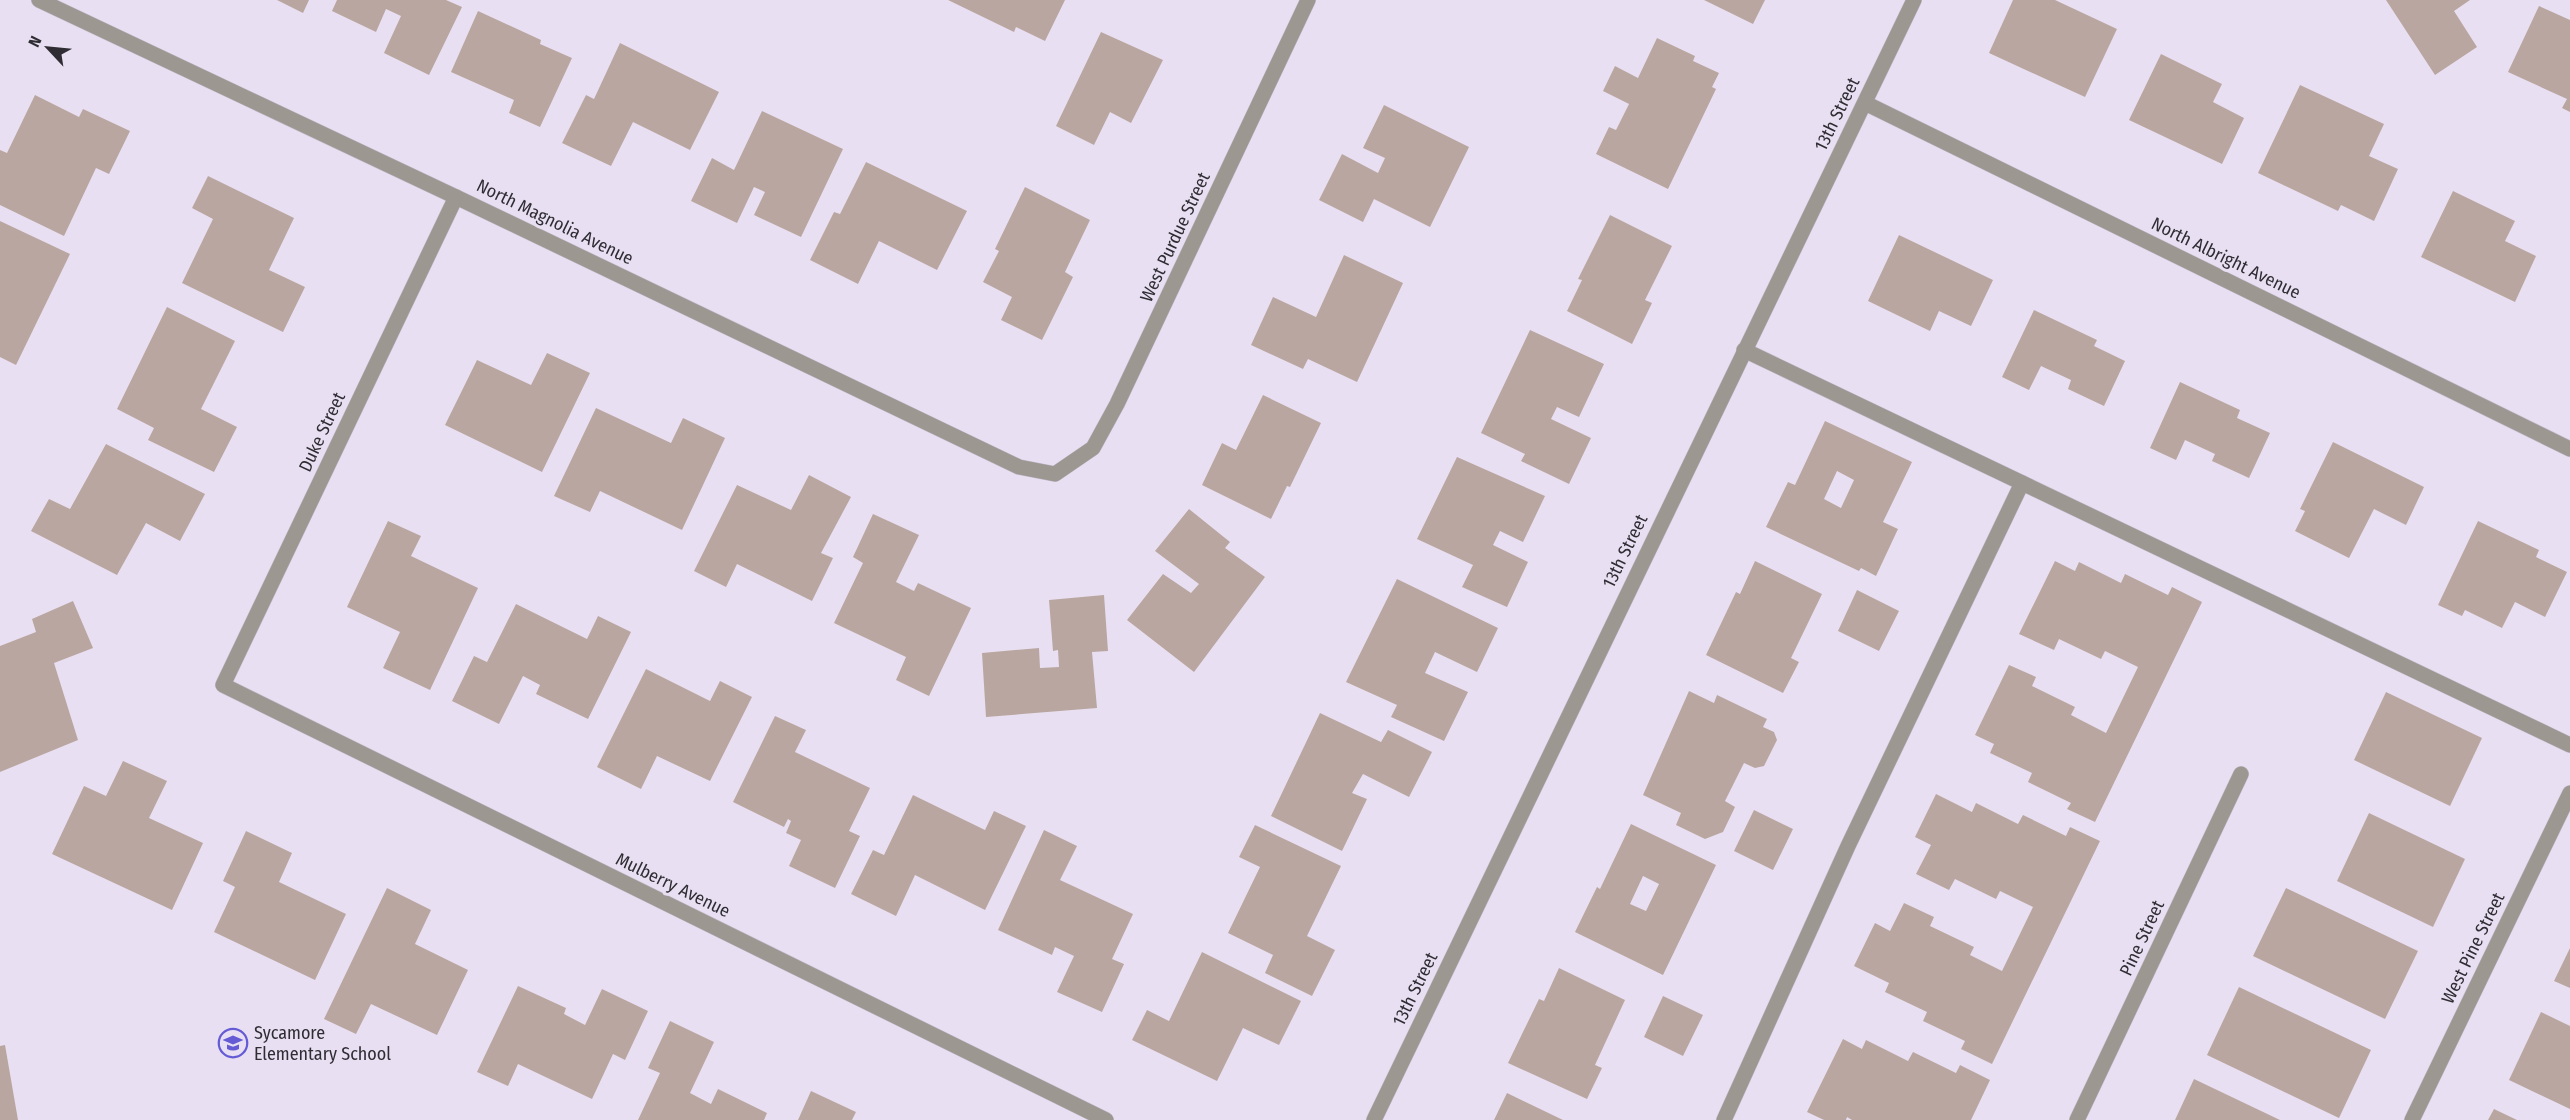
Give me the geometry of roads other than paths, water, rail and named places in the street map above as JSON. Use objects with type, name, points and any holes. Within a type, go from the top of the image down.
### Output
[{"type":"street","name":"North Magnolia Avenue","points":[[39,0],[1019,467],[1055,474]]},
{"type":"street","name":"West Purdue Street","points":[[1055,474],[1093,448],[1117,404],[1308,0]]},
{"type":"street","name":"13th Street","points":[[1374,1120],[1914,0]]},
{"type":"street","name":"North Albright Avenue","points":[[1865,103],[2570,449]]},
{"type":"street","name":"Duke Street","points":[[224,684],[456,197]]},
{"type":"street","points":[[1744,350],[2570,745]]},
{"type":"street","points":[[1724,1120],[1848,846],[2022,483]]},
{"type":"street","name":"Mulberry Avenue","points":[[224,684],[1106,1120]]},
{"type":"street","name":"Pine Street","points":[[2077,1120],[2241,774]]},
{"type":"street","name":"West Pine Street","points":[[2412,1120],[2570,793]]},
{"type":"place","name":"Sycamore Elementary School","points":[[233,1043]]}]
